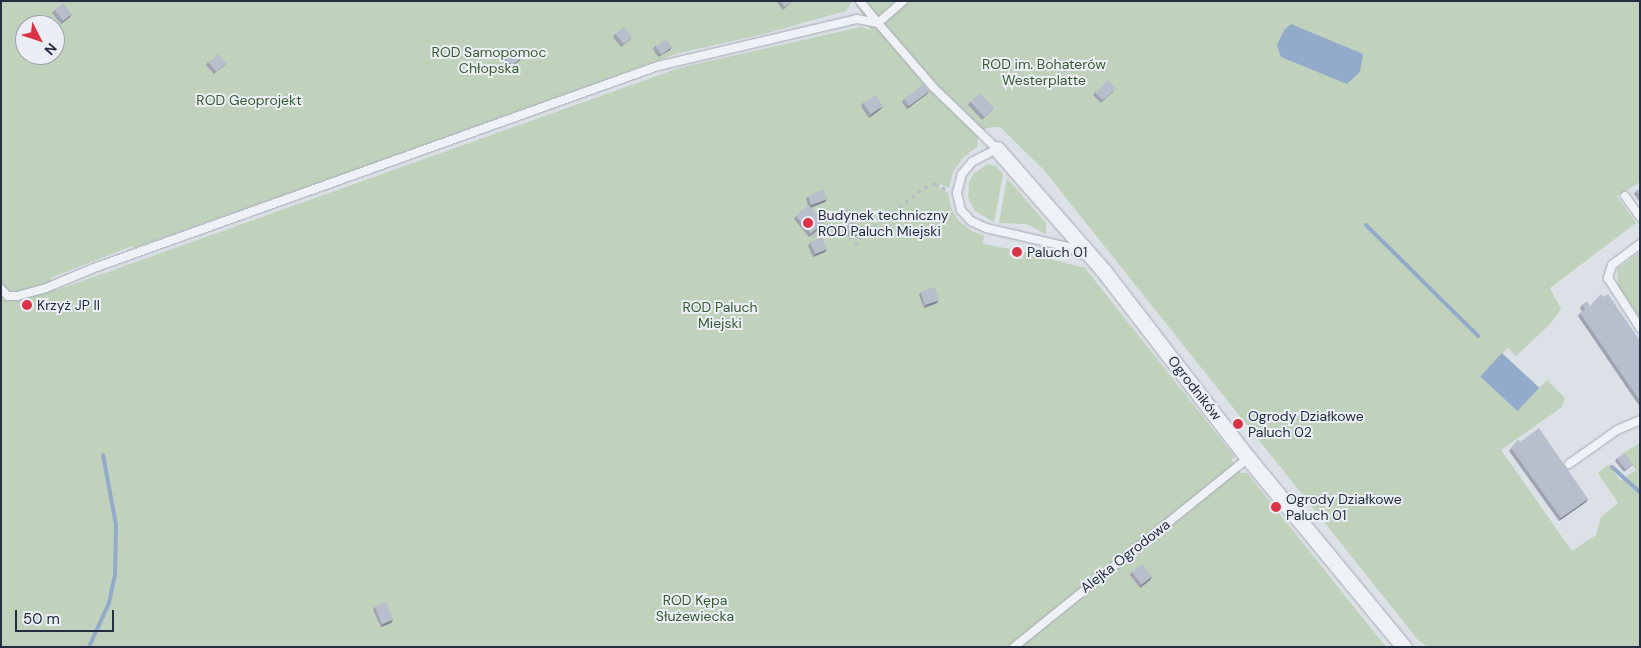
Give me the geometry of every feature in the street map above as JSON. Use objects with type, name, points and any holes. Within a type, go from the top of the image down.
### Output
[{"type":"street","name":"Ogrodników","points":[[997,149],[1103,270],[1242,462],[1404,647]]},
{"type":"lane","name":"Ogrodników","points":[[860,1],[934,87],[982,131],[997,149]]},
{"type":"lane","points":[[1,289],[8,296],[17,296],[46,288],[94,268],[658,66],[857,20],[878,23],[903,1]]},
{"type":"lane","points":[[997,149],[972,162],[962,174],[957,193],[961,210],[971,221],[986,228],[1068,247],[1103,270]]},
{"type":"lane","points":[[1625,196],[1640,217]]},
{"type":"lane","points":[[1640,244],[1612,265],[1608,278],[1640,328]]},
{"type":"lane","points":[[1569,464],[1617,430],[1640,420]]},
{"type":"lane","name":"Alejka Ogrodowa","points":[[1014,647],[1242,462]]},
{"type":"path","points":[[855,246],[861,237],[925,190],[935,183],[940,185]]},
{"type":"path","points":[[812,236],[849,208]]},
{"type":"green space","points":[[1,1],[852,1],[846,11],[764,34],[679,53],[134,248],[132,246],[50,278],[57,290],[679,68],[860,27],[871,30],[854,1],[1640,1],[1640,182],[1617,196],[1636,223],[1550,288],[1561,309],[1550,324],[1516,356],[1508,348],[1481,376],[1517,411],[1547,380],[1565,398],[1562,407],[1501,450],[1572,551],[1596,535],[1601,517],[1618,503],[1598,473],[1609,464],[1620,481],[1636,470],[1623,453],[1640,443],[1640,647],[1428,647],[1418,640],[1043,169],[1000,127],[987,128],[978,137],[977,147],[964,157],[953,172],[949,188],[940,184],[939,187],[948,193],[952,210],[959,221],[973,232],[984,235],[983,244],[1010,249],[1009,255],[1022,258],[1023,252],[1085,268],[1235,457],[1231,460],[1241,473],[1247,473],[1386,647],[1,647]]},
{"type":"green space","points":[[988,164],[996,166],[1003,174],[994,222],[975,211],[968,197],[969,182],[974,173]]},
{"type":"green space","points":[[1007,178],[1046,223],[1046,234],[1026,224],[999,223]]},
{"type":"green space","points":[[1640,252],[1640,318],[1618,287],[1617,269]]},
{"type":"water","points":[[1291,24],[1363,54],[1360,72],[1347,84],[1281,57],[1277,45],[1284,30]]},
{"type":"water","points":[[1502,353],[1539,388],[1517,411],[1480,376]]},
{"type":"building","points":[[780,1],[792,1],[785,7]]},
{"type":"building","points":[[63,3],[72,14],[65,19],[65,15],[59,15],[54,10]]},
{"type":"building","points":[[624,27],[632,37],[624,44],[615,34]]},
{"type":"building","points":[[666,39],[672,47],[662,55],[656,47]]},
{"type":"building","points":[[514,48],[522,57],[512,66],[504,57]]},
{"type":"building","points":[[218,54],[226,63],[216,72],[208,63]]},
{"type":"building","points":[[1108,80],[1116,88],[1103,101],[1095,93]]},
{"type":"building","points":[[924,84],[929,91],[909,106],[904,99]]},
{"type":"building","points":[[980,93],[994,108],[985,117],[970,102]]},
{"type":"building","points":[[876,95],[883,106],[870,114],[863,103]]},
{"type":"building","points":[[823,189],[827,199],[811,205],[808,196]]},
{"type":"building","name":"Budynek techniczny ROD Paluch Miejski","points":[[809,205],[824,223],[811,234],[796,216]]},
{"type":"building","points":[[854,221],[860,232],[852,237],[846,225]]},
{"type":"building","points":[[822,237],[827,249],[815,254],[810,242]]},
{"type":"building","points":[[935,287],[939,300],[925,305],[921,291]]},
{"type":"building","points":[[1601,294],[1603,297],[1608,294],[1640,341],[1640,401],[1580,313],[1585,309],[1582,305],[1587,301],[1590,306]]},
{"type":"building","points":[[1539,428],[1588,499],[1561,518],[1511,448],[1518,440],[1520,442]]},
{"type":"building","points":[[1624,453],[1633,464],[1626,470],[1617,459]]},
{"type":"building","points":[[1142,564],[1152,577],[1142,585],[1132,572]]},
{"type":"building","points":[[386,602],[393,620],[382,624],[375,606]]},
{"type":"waterway","points":[[1366,225],[1478,336]]},
{"type":"waterway","points":[[89,647],[109,603],[115,574],[116,525],[103,455]]},
{"type":"waterway","points":[[1612,467],[1640,492]]},
{"type":"place","name":"Budynek techniczny ROD Paluch Miejski","points":[[808,223]]},
{"type":"place","name":"Paluch 01","points":[[1017,252]]},
{"type":"place","name":"Krzyż JP II","points":[[27,305]]},
{"type":"place","name":"Ogrody Działkowe Paluch 02","points":[[1238,424]]},
{"type":"place","name":"Ogrody Działkowe Paluch 01","points":[[1276,507]]},
{"type":"park label","name":"ROD Samopomoc Chłopska","points":[[489,60]]},
{"type":"park label","name":"ROD im. Bohaterów Westerplatte","points":[[1044,72]]},
{"type":"park label","name":"ROD Geoprojekt","points":[[249,100]]},
{"type":"park label","name":"ROD Paluch Miejski","points":[[720,316]]},
{"type":"park label","name":"ROD Kępa Służewiecka","points":[[695,608]]}]
